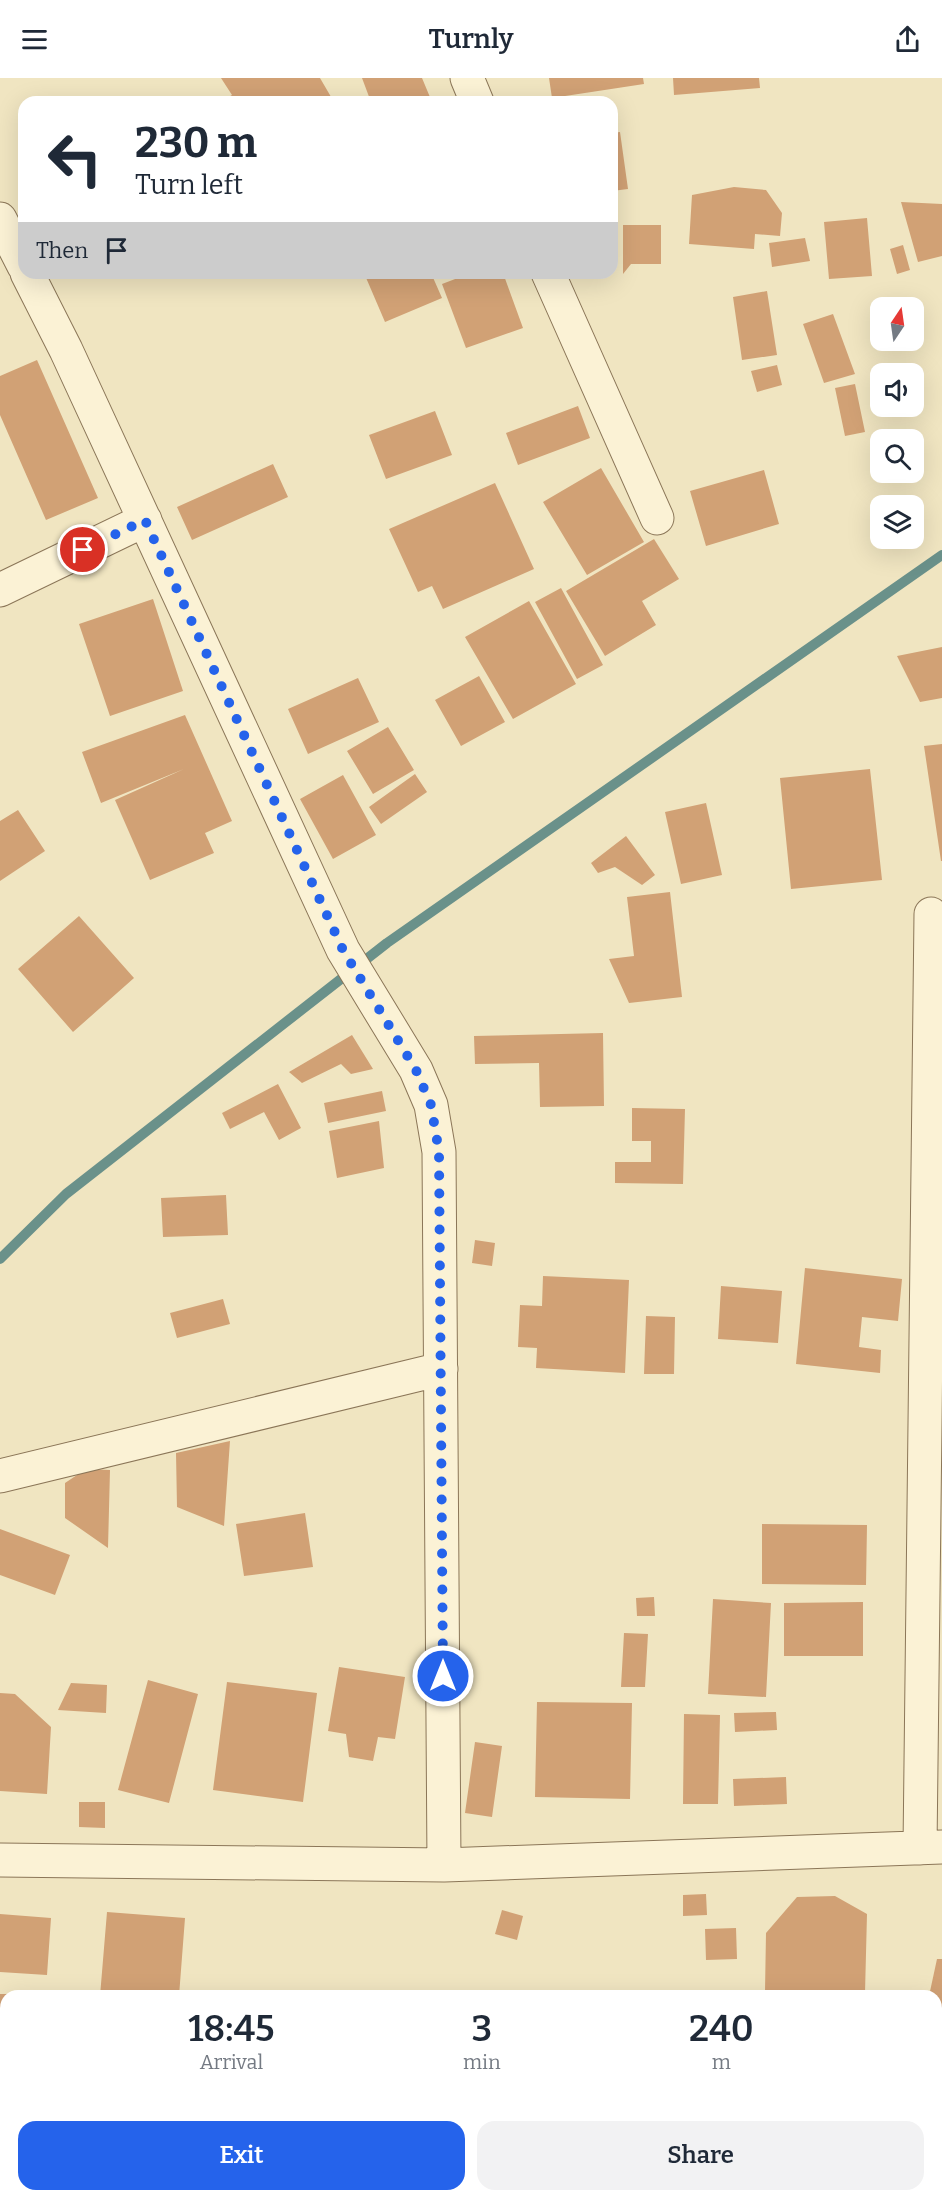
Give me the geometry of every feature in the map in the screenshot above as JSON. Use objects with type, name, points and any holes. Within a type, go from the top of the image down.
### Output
[{"type":"street","points":[[467,78],[474,96]]},
{"type":"street","points":[[0,219],[18,254]]},
{"type":"street","points":[[30,279],[66,350],[343,950],[416,1070],[431,1105],[439,1152],[444,1865]]},
{"type":"street","points":[[551,279],[657,518]]},
{"type":"street","points":[[0,590],[145,520]]},
{"type":"street","points":[[0,1860],[444,1865],[931,1847],[930,914]]},
{"type":"street","points":[[0,1476],[441,1369]]},
{"type":"building","points":[[221,78],[320,78],[330,96],[230,96],[232,95]]},
{"type":"building","points":[[362,78],[422,78],[430,96],[369,96]]},
{"type":"building","points":[[549,78],[643,78],[644,84],[565,96],[552,96]]},
{"type":"building","points":[[673,78],[759,78],[760,88],[674,95]]},
{"type":"building","points":[[618,132],[620,132],[628,189],[618,190]]},
{"type":"building","points":[[734,187],[766,190],[782,213],[780,236],[755,234],[754,249],[689,244],[692,195]]},
{"type":"building","points":[[901,202],[942,204],[942,256],[918,262]]},
{"type":"building","points":[[867,218],[872,276],[829,279],[824,222]]},
{"type":"building","points":[[623,225],[661,225],[661,264],[631,264],[623,274]]},
{"type":"building","points":[[805,238],[810,261],[772,267],[769,243]]},
{"type":"building","points":[[903,245],[910,270],[897,274],[890,249]]},
{"type":"building","points":[[367,279],[434,279],[442,298],[385,322]]},
{"type":"building","points":[[455,279],[505,279],[523,328],[466,348],[442,284]]},
{"type":"building","points":[[767,291],[777,355],[742,360],[733,297]]},
{"type":"building","points":[[833,314],[855,374],[824,383],[803,324]]},
{"type":"building","points":[[37,360],[98,498],[46,520],[0,415],[0,376]]},
{"type":"building","points":[[777,365],[782,385],[757,392],[751,371]]},
{"type":"building","points":[[855,384],[865,432],[845,436],[835,388]]},
{"type":"building","points":[[578,406],[590,438],[518,465],[506,433]]},
{"type":"building","points":[[435,411],[452,455],[386,479],[369,435]]},
{"type":"building","points":[[273,464],[288,497],[192,540],[177,507]]},
{"type":"building","points":[[601,468],[644,542],[587,575],[543,502]]},
{"type":"building","points":[[764,470],[779,524],[706,546],[690,491]]},
{"type":"building","points":[[495,483],[534,569],[443,609],[432,586],[418,592],[389,529]]},
{"type":"building","points":[[654,539],[679,579],[642,601],[656,625],[605,656],[566,591]]},
{"type":"building","points":[[561,588],[603,665],[577,679],[535,602]]},
{"type":"building","points":[[153,599],[183,691],[110,716],[79,624]]},
{"type":"building","points":[[529,601],[576,684],[513,719],[465,637]]},
{"type":"building","points":[[942,647],[942,698],[920,702],[897,656]]},
{"type":"building","points":[[479,676],[505,722],[461,746],[435,700]]},
{"type":"building","points":[[358,678],[379,722],[308,754],[288,709]]},
{"type":"building","points":[[185,715],[232,821],[205,833],[214,853],[150,880],[115,800],[184,769],[101,803],[82,752]]},
{"type":"building","points":[[388,727],[414,770],[373,794],[347,751]]},
{"type":"building","points":[[942,744],[942,861],[941,861],[924,746]]},
{"type":"building","points":[[870,769],[882,880],[791,889],[780,778]]},
{"type":"building","points":[[415,774],[427,792],[381,824],[369,807]]},
{"type":"building","points":[[343,775],[376,835],[333,859],[300,799]]},
{"type":"building","points":[[706,803],[722,875],[681,884],[665,812]]},
{"type":"building","points":[[18,810],[45,851],[0,881],[0,821]]},
{"type":"building","points":[[626,836],[655,875],[642,885],[615,867],[598,873],[591,863]]},
{"type":"building","points":[[670,892],[682,997],[629,1003],[609,959],[634,956],[627,897]]},
{"type":"building","points":[[79,916],[134,978],[73,1032],[18,969]]},
{"type":"building","points":[[603,1033],[604,1106],[540,1107],[539,1063],[475,1064],[474,1036]]},
{"type":"building","points":[[352,1035],[373,1069],[351,1074],[341,1064],[302,1083],[289,1072]]},
{"type":"building","points":[[278,1084],[301,1128],[279,1140],[264,1112],[230,1129],[222,1113]]},
{"type":"building","points":[[382,1091],[386,1111],[328,1123],[324,1103]]},
{"type":"building","points":[[632,1108],[685,1109],[683,1184],[615,1183],[615,1162],[651,1162],[651,1141],[632,1141]]},
{"type":"building","points":[[379,1121],[384,1168],[337,1178],[329,1131]]},
{"type":"building","points":[[226,1195],[228,1235],[163,1237],[161,1198]]},
{"type":"building","points":[[475,1240],[495,1243],[492,1266],[472,1263]]},
{"type":"building","points":[[805,1268],[902,1279],[898,1321],[862,1317],[859,1347],[881,1350],[880,1373],[796,1364]]},
{"type":"building","points":[[543,1276],[629,1280],[625,1373],[536,1368],[537,1348],[518,1347],[520,1305],[542,1306]]},
{"type":"building","points":[[721,1286],[782,1291],[778,1343],[718,1339]]},
{"type":"building","points":[[223,1299],[230,1324],[177,1338],[170,1313]]},
{"type":"building","points":[[646,1316],[675,1317],[674,1374],[644,1374]]},
{"type":"building","points":[[230,1441],[224,1526],[177,1507],[176,1453]]},
{"type":"building","points":[[86,1469],[110,1470],[108,1548],[65,1518],[65,1483]]},
{"type":"building","points":[[305,1513],[313,1567],[244,1576],[236,1524]]},
{"type":"building","points":[[762,1524],[867,1525],[866,1585],[762,1584]]},
{"type":"building","points":[[0,1529],[70,1555],[55,1595],[0,1575]]},
{"type":"building","points":[[654,1597],[655,1616],[637,1616],[636,1598]]},
{"type":"building","points":[[713,1599],[771,1603],[766,1697],[708,1694]]},
{"type":"building","points":[[863,1602],[863,1656],[784,1656],[784,1603]]},
{"type":"building","points":[[624,1633],[648,1634],[645,1687],[621,1687]]},
{"type":"building","points":[[339,1667],[405,1677],[395,1739],[378,1737],[373,1761],[349,1757],[346,1734],[328,1731]]},
{"type":"building","points":[[148,1680],[198,1694],[169,1803],[118,1790]]},
{"type":"building","points":[[227,1682],[317,1693],[303,1802],[213,1790]]},
{"type":"building","points":[[71,1683],[107,1685],[106,1713],[58,1710]]},
{"type":"building","points":[[0,1693],[15,1694],[51,1727],[47,1794],[0,1791]]},
{"type":"building","points":[[537,1702],[632,1703],[630,1799],[535,1797]]},
{"type":"building","points":[[776,1712],[777,1730],[735,1732],[734,1713]]},
{"type":"building","points":[[684,1714],[720,1715],[718,1804],[683,1804]]},
{"type":"building","points":[[475,1742],[502,1746],[492,1817],[465,1813]]},
{"type":"building","points":[[786,1777],[787,1804],[734,1806],[733,1779]]},
{"type":"building","points":[[79,1802],[105,1802],[105,1828],[79,1827]]},
{"type":"building","points":[[706,1894],[707,1915],[683,1916],[683,1895]]},
{"type":"building","points":[[835,1896],[867,1914],[865,1990],[765,1990],[766,1933],[797,1897]]},
{"type":"building","points":[[502,1910],[523,1916],[517,1940],[495,1934]]},
{"type":"building","points":[[107,1912],[185,1918],[179,1990],[100,1990]]},
{"type":"building","points":[[0,1914],[51,1918],[47,1975],[0,1972]]},
{"type":"building","points":[[736,1928],[737,1959],[706,1960],[705,1929]]},
{"type":"building","points":[[937,1959],[942,1959],[942,1990],[930,1990]]},
{"type":"waterway","points":[[0,1259],[66,1194],[387,943],[942,555]]},
{"type":"route","points":[[83,550],[145,520],[343,950],[416,1070],[431,1105],[439,1152],[443,1676]]}]
